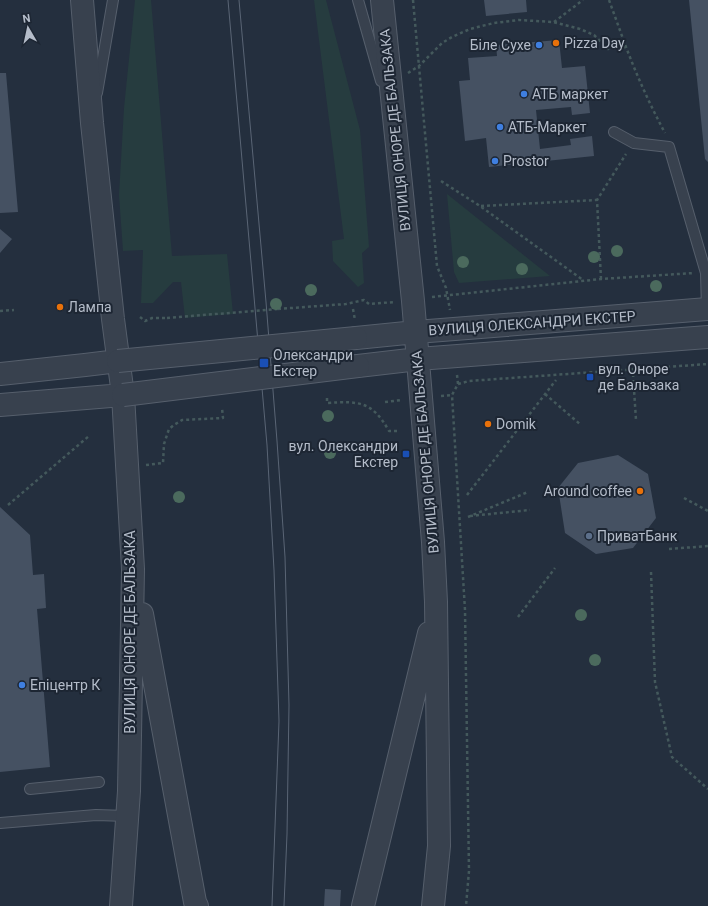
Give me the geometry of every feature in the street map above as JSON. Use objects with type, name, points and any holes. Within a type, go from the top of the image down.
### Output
[{"type":"street","name":"ВУЛИЦЯ ОНОРЕ ДЕ БАЛЬЗАКА","points":[[82,0],[92,123],[123,395],[133,570],[129,791],[122,906]]},
{"type":"street","name":"ВУЛИЦЯ ОНОРЕ ДЕ БАЛЬЗАКА","points":[[382,0],[416,332],[433,542],[436,602],[439,846],[433,906]]},
{"type":"street","name":"ВУЛИЦЯ ОЛЕКСАНДРИ ЕКСТЕР","points":[[0,374],[416,332],[707,309]]},
{"type":"street","name":"ВУЛИЦЯ ОЛЕКСАНДРИ ЕКСТЕР","points":[[0,405],[123,395],[418,359],[708,337]]},
{"type":"street","points":[[133,570],[197,906]]},
{"type":"street","points":[[363,906],[436,602]]},
{"type":"lane","points":[[92,123],[113,0]]},
{"type":"lane","points":[[358,0],[395,128]]},
{"type":"lane","points":[[614,132],[634,143],[668,147],[706,273],[707,309]]},
{"type":"lane","points":[[30,789],[99,782]]},
{"type":"lane","points":[[0,823],[96,815],[127,816]]},
{"type":"path","points":[[413,0],[437,266],[448,295],[452,329]]},
{"type":"path","points":[[553,22],[583,0]]},
{"type":"path","points":[[608,0],[626,47]]},
{"type":"path","points":[[390,83],[419,66],[442,43],[470,29],[494,23],[519,20],[553,22],[580,29],[594,35],[604,45]]},
{"type":"path","points":[[601,279],[597,200],[634,143]]},
{"type":"path","points":[[441,181],[480,206],[583,280]]},
{"type":"path","points":[[480,206],[597,200]]},
{"type":"path","points":[[435,297],[583,280],[706,273]]},
{"type":"path","points":[[140,317],[145,321],[152,318],[346,304],[364,300],[369,304]]},
{"type":"path","points":[[0,311],[14,310]]},
{"type":"path","points":[[455,356],[458,384],[452,395],[465,610],[469,871],[466,906]]},
{"type":"path","points":[[458,384],[469,381],[708,364]]},
{"type":"path","points":[[633,374],[636,420]]},
{"type":"path","points":[[466,495],[556,380]]},
{"type":"path","points":[[545,394],[581,425]]},
{"type":"path","points":[[327,398],[327,403],[350,402],[369,407],[379,416],[389,431],[399,431]]},
{"type":"path","points":[[146,464],[163,463],[164,444],[169,429],[174,424],[182,420],[223,418],[222,408]]},
{"type":"path","points":[[8,505],[89,436]]},
{"type":"path","points":[[528,492],[468,516],[530,510]]},
{"type":"path","points":[[684,498],[708,511]]},
{"type":"path","points":[[670,550],[708,546]]},
{"type":"path","points":[[518,617],[555,568]]},
{"type":"path","points":[[651,572],[655,682],[672,757],[708,789]]},
{"type":"green space","points":[[135,0],[151,0],[172,256],[227,254],[233,314],[185,318],[181,282],[173,282],[153,303],[141,303],[143,250],[123,251],[119,195],[124,108]]},
{"type":"green space","points":[[314,0],[326,0],[360,130],[369,247],[362,253],[364,283],[358,287],[333,261],[332,241],[344,239]]},
{"type":"green space","points":[[447,194],[550,276],[459,283],[454,272]]},
{"type":"building","points":[[484,0],[526,0],[527,12],[486,16]]},
{"type":"building","points":[[689,0],[708,0],[708,162],[705,159]]},
{"type":"building","name":"АТБ маркет","points":[[559,40],[562,68],[585,66],[590,113],[572,115],[571,107],[536,110],[540,149],[571,145],[570,139],[592,136],[594,156],[489,167],[486,138],[465,141],[459,81],[470,80],[468,58],[497,56],[496,45]]},
{"type":"building","points":[[0,73],[6,73],[18,212],[0,213]]},
{"type":"building","points":[[0,229],[12,239],[0,253]]},
{"type":"building","points":[[618,455],[648,474],[656,518],[633,548],[596,554],[565,533],[558,488],[578,463]]},
{"type":"building","name":"Епіцентр К","points":[[0,507],[30,535],[33,575],[44,574],[46,608],[37,609],[50,767],[0,772]]},
{"type":"building","points":[[325,889],[341,890],[340,906],[324,906]]},
{"type":"tram line","points":[[228,0],[267,445],[274,570],[279,721],[272,906]]},
{"type":"tram line","points":[[239,0],[266,302],[285,557],[289,705],[287,834],[284,906]]},
{"type":"place","name":"Pizza Day","points":[[556,43]]},
{"type":"place","name":"Біле Сухе","points":[[539,45]]},
{"type":"place","name":"АТБ маркет","points":[[524,94]]},
{"type":"place","name":"АТБ-Маркет","points":[[500,127]]},
{"type":"place","name":"Prostor","points":[[495,161]]},
{"type":"place","name":"Лампа","points":[[60,307]]},
{"type":"place","name":"Олександри Екстер","points":[[264,363]]},
{"type":"place","name":"вул. Оноре де Бальзака","points":[[590,377]]},
{"type":"place","name":"Domik","points":[[488,424]]},
{"type":"place","name":"вул. Олександри Екстер","points":[[406,454]]},
{"type":"place","name":"Around coffee","points":[[640,491]]},
{"type":"place","name":"ПриватБанк","points":[[589,536]]},
{"type":"place","name":"Епіцентр К","points":[[22,685]]}]
